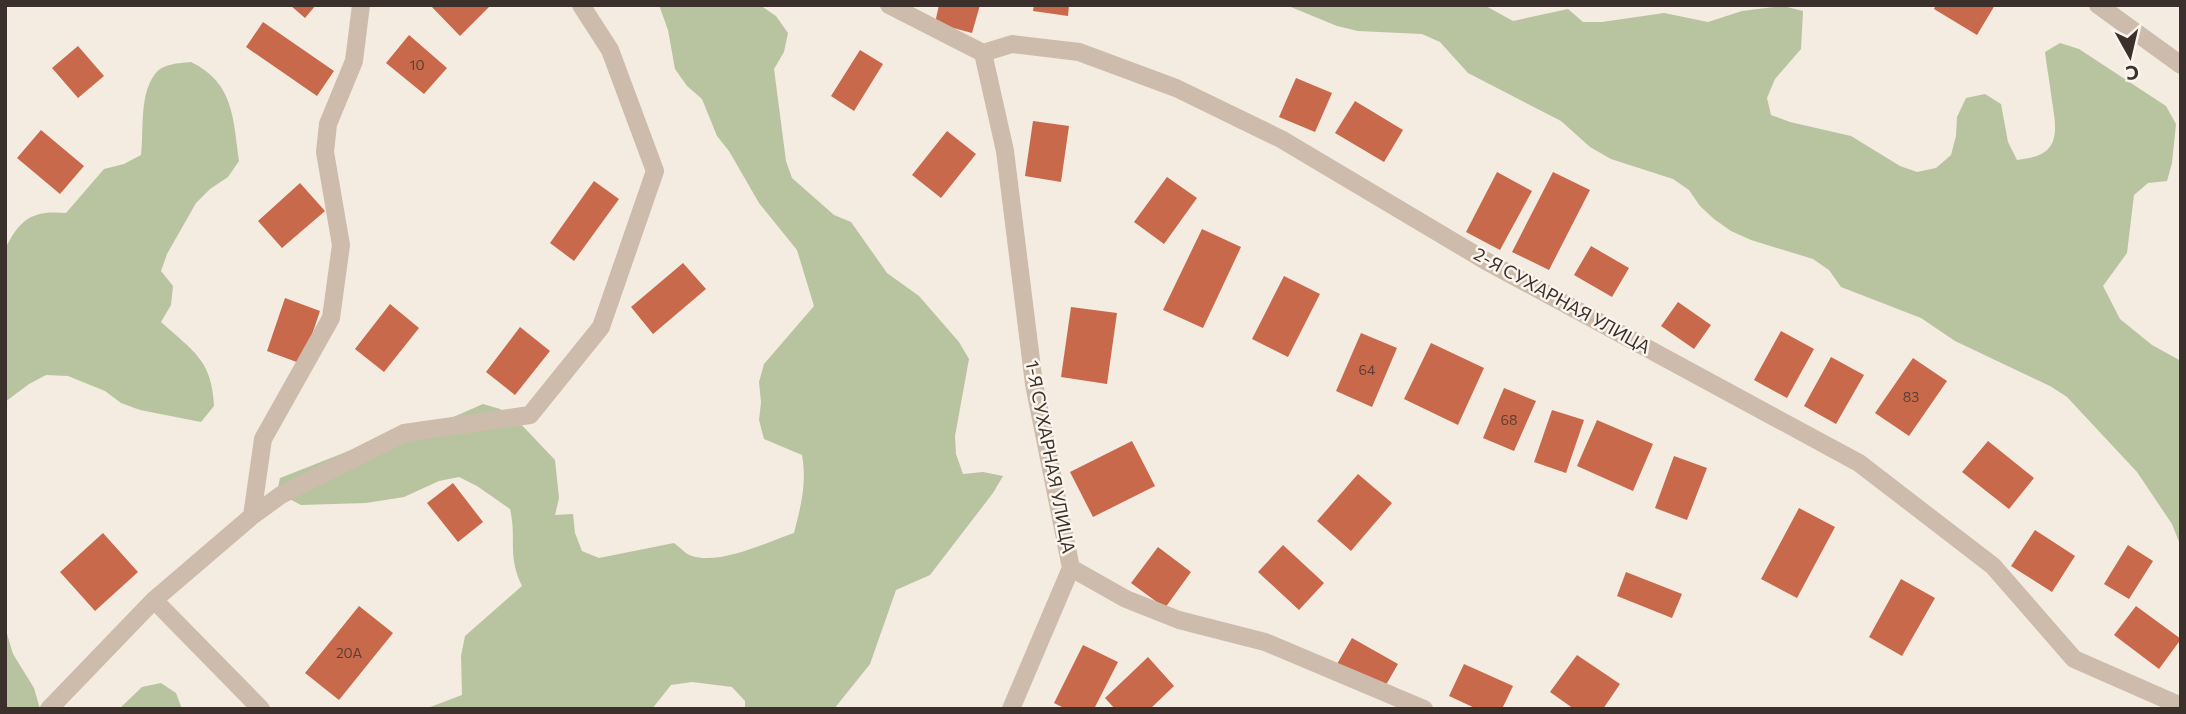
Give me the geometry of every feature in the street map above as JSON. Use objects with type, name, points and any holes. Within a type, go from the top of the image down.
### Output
[{"type":"street","points":[[252,516],[263,439],[331,318],[341,245],[325,152],[328,124],[354,61],[361,5]]},
{"type":"street","points":[[49,709],[154,600],[252,516],[281,495],[404,433],[530,415],[601,327],[655,171],[610,50],[581,5]]},
{"type":"street","points":[[889,5],[983,53]]},
{"type":"street","points":[[2098,5],[2181,65]]},
{"type":"street","name":"2-Я СУХАРНАЯ УЛИЦА","points":[[983,53],[1012,44],[1079,52],[1176,89],[1281,139],[1486,261],[1859,463],[1993,566],[2074,659],[2181,706]]},
{"type":"street","name":"1-Я СУХАРНАЯ УЛИЦА","points":[[983,53],[1005,151],[1034,384],[1071,568],[1126,599],[1179,621],[1265,642],[1424,709]]},
{"type":"street","points":[[1011,709],[1071,568]]},
{"type":"street","points":[[154,600],[261,709]]},
{"type":"green space","points":[[659,5],[760,5],[776,16],[788,33],[784,52],[774,69],[786,161],[792,178],[834,215],[851,222],[887,273],[919,296],[959,342],[969,359],[955,436],[956,454],[963,474],[983,472],[1003,476],[930,575],[896,590],[870,664],[834,709],[745,709],[745,701],[732,687],[692,682],[671,685],[652,709],[425,709],[462,695],[461,656],[465,636],[522,586],[513,556],[510,509],[459,477],[439,481],[404,497],[366,503],[301,505],[282,495],[276,496],[280,478],[374,441],[412,435],[483,404],[500,409],[516,419],[555,460],[559,498],[555,515],[573,514],[575,533],[582,551],[599,558],[674,543],[692,556],[716,557],[744,551],[794,533],[804,485],[802,455],[764,439],[759,420],[759,382],[764,364],[814,306],[797,250],[759,203],[729,151],[717,136],[702,99],[687,86],[675,69],[668,30]]},
{"type":"green space","points":[[1286,5],[1484,5],[1513,21],[1568,9],[1583,22],[1664,13],[1708,22],[1742,11],[1783,6],[1803,11],[1801,49],[1775,79],[1767,98],[1771,115],[1851,136],[1900,166],[1917,172],[1936,168],[1951,155],[1957,117],[1966,98],[1985,94],[2001,104],[2008,142],[2017,160],[2031,158],[2048,149],[2055,134],[2055,124],[2045,52],[2060,43],[2079,49],[2166,106],[2176,124],[2172,163],[2167,181],[2148,183],[2134,195],[2127,253],[2103,286],[2120,319],[2152,345],[2181,361],[2181,547],[2172,524],[2137,472],[2067,397],[2050,386],[1955,341],[1921,318],[1841,287],[1829,270],[1813,259],[1731,231],[1700,206],[1689,190],[1673,179],[1611,159],[1590,147],[1561,121],[1468,73],[1440,42],[1422,34],[1358,31],[1337,26]]},
{"type":"green space","points":[[191,62],[216,80],[224,91],[233,116],[239,161],[228,177],[196,203],[167,254],[161,271],[173,286],[171,305],[161,322],[191,349],[205,367],[214,406],[201,422],[140,410],[121,403],[105,391],[68,376],[46,375],[5,402],[5,249],[16,230],[28,219],[44,213],[66,213],[104,169],[124,164],[141,155],[144,102],[150,82],[162,68]]},
{"type":"green space","points":[[5,627],[13,654],[34,688],[40,709],[5,709]]},
{"type":"green space","points":[[161,683],[176,693],[182,709],[119,709],[142,687]]},
{"type":"building","points":[[290,5],[316,5],[305,18]]},
{"type":"building","points":[[430,5],[491,5],[460,36]]},
{"type":"building","points":[[939,5],[980,5],[972,33],[935,23]]},
{"type":"building","points":[[1034,5],[1069,5],[1068,16],[1033,11]]},
{"type":"building","points":[[1936,5],[1995,5],[1977,35],[1934,9]]},
{"type":"building","points":[[263,22],[334,71],[317,96],[246,47]]},
{"type":"building","points":[[409,35],[447,68],[424,94],[386,63]]},
{"type":"building","points":[[78,46],[104,76],[78,98],[52,68]]},
{"type":"building","points":[[860,50],[883,64],[854,111],[831,96]]},
{"type":"building","points":[[1296,78],[1332,93],[1315,132],[1279,117]]},
{"type":"building","points":[[1355,101],[1403,130],[1384,162],[1335,133]]},
{"type":"building","points":[[1033,121],[1069,126],[1061,182],[1025,176]]},
{"type":"building","points":[[41,130],[84,166],[60,194],[17,158]]},
{"type":"building","points":[[947,131],[976,154],[941,198],[912,175]]},
{"type":"building","points":[[1497,172],[1532,191],[1500,250],[1466,232]]},
{"type":"building","points":[[1553,172],[1590,190],[1549,270],[1512,252]]},
{"type":"building","points":[[1167,177],[1197,198],[1164,244],[1134,222]]},
{"type":"building","points":[[594,181],[619,199],[574,261],[550,243]]},
{"type":"building","points":[[300,183],[325,211],[282,248],[258,221]]},
{"type":"building","points":[[1202,229],[1241,247],[1203,328],[1163,310]]},
{"type":"building","points":[[1591,246],[1629,268],[1612,297],[1574,275]]},
{"type":"building","points":[[683,263],[706,289],[653,334],[631,307]]},
{"type":"building","points":[[1284,276],[1320,294],[1288,357],[1252,339]]},
{"type":"building","points":[[285,298],[320,311],[302,364],[267,351]]},
{"type":"building","points":[[1678,302],[1711,325],[1694,349],[1661,326]]},
{"type":"building","points":[[390,304],[419,328],[384,372],[355,349]]},
{"type":"building","points":[[1071,307],[1117,313],[1107,384],[1061,377]]},
{"type":"building","points":[[520,327],[550,351],[515,395],[486,372]]},
{"type":"building","points":[[1781,331],[1814,349],[1787,398],[1754,380]]},
{"type":"building","points":[[1361,333],[1397,348],[1372,407],[1336,391]]},
{"type":"building","points":[[1431,343],[1484,368],[1458,425],[1404,399]]},
{"type":"building","points":[[1831,357],[1864,375],[1836,424],[1804,406]]},
{"type":"building","points":[[1913,358],[1947,381],[1909,436],[1875,413]]},
{"type":"building","points":[[1504,388],[1536,401],[1514,451],[1483,438]]},
{"type":"building","points":[[1552,410],[1584,420],[1566,473],[1534,462]]},
{"type":"building","points":[[1597,420],[1653,444],[1633,491],[1577,466]]},
{"type":"building","points":[[1132,441],[1155,486],[1093,517],[1070,472]]},
{"type":"building","points":[[1988,441],[2034,478],[2009,509],[1962,472]]},
{"type":"building","points":[[1674,456],[1707,468],[1687,520],[1655,508]]},
{"type":"building","points":[[1358,474],[1392,503],[1351,551],[1317,521]]},
{"type":"building","points":[[453,483],[483,522],[458,542],[427,503]]},
{"type":"building","points":[[1799,508],[1835,527],[1797,598],[1761,579]]},
{"type":"building","points":[[2035,530],[2075,556],[2052,592],[2011,566]]},
{"type":"building","points":[[103,533],[138,572],[95,611],[60,572]]},
{"type":"building","points":[[1283,545],[1324,583],[1299,610],[1258,572]]},
{"type":"building","points":[[2128,545],[2153,561],[2129,599],[2104,584]]},
{"type":"building","points":[[1158,547],[1191,572],[1165,608],[1131,583]]},
{"type":"building","points":[[1626,572],[1682,594],[1672,618],[1617,596]]},
{"type":"building","points":[[1901,579],[1935,598],[1902,656],[1869,637]]},
{"type":"building","points":[[359,606],[393,633],[339,700],[305,673]]},
{"type":"building","points":[[2136,606],[2181,639],[2159,669],[2114,635]]},
{"type":"building","points":[[1352,638],[1398,664],[1383,690],[1337,664]]},
{"type":"building","points":[[1083,645],[1118,662],[1094,709],[1066,709],[1054,703]]},
{"type":"building","points":[[1577,655],[1620,684],[1603,709],[1574,709],[1550,692]]},
{"type":"building","points":[[1148,657],[1174,686],[1150,709],[1115,709],[1105,698]]},
{"type":"building","points":[[1464,664],[1513,686],[1502,709],[1477,709],[1449,696]]}]
